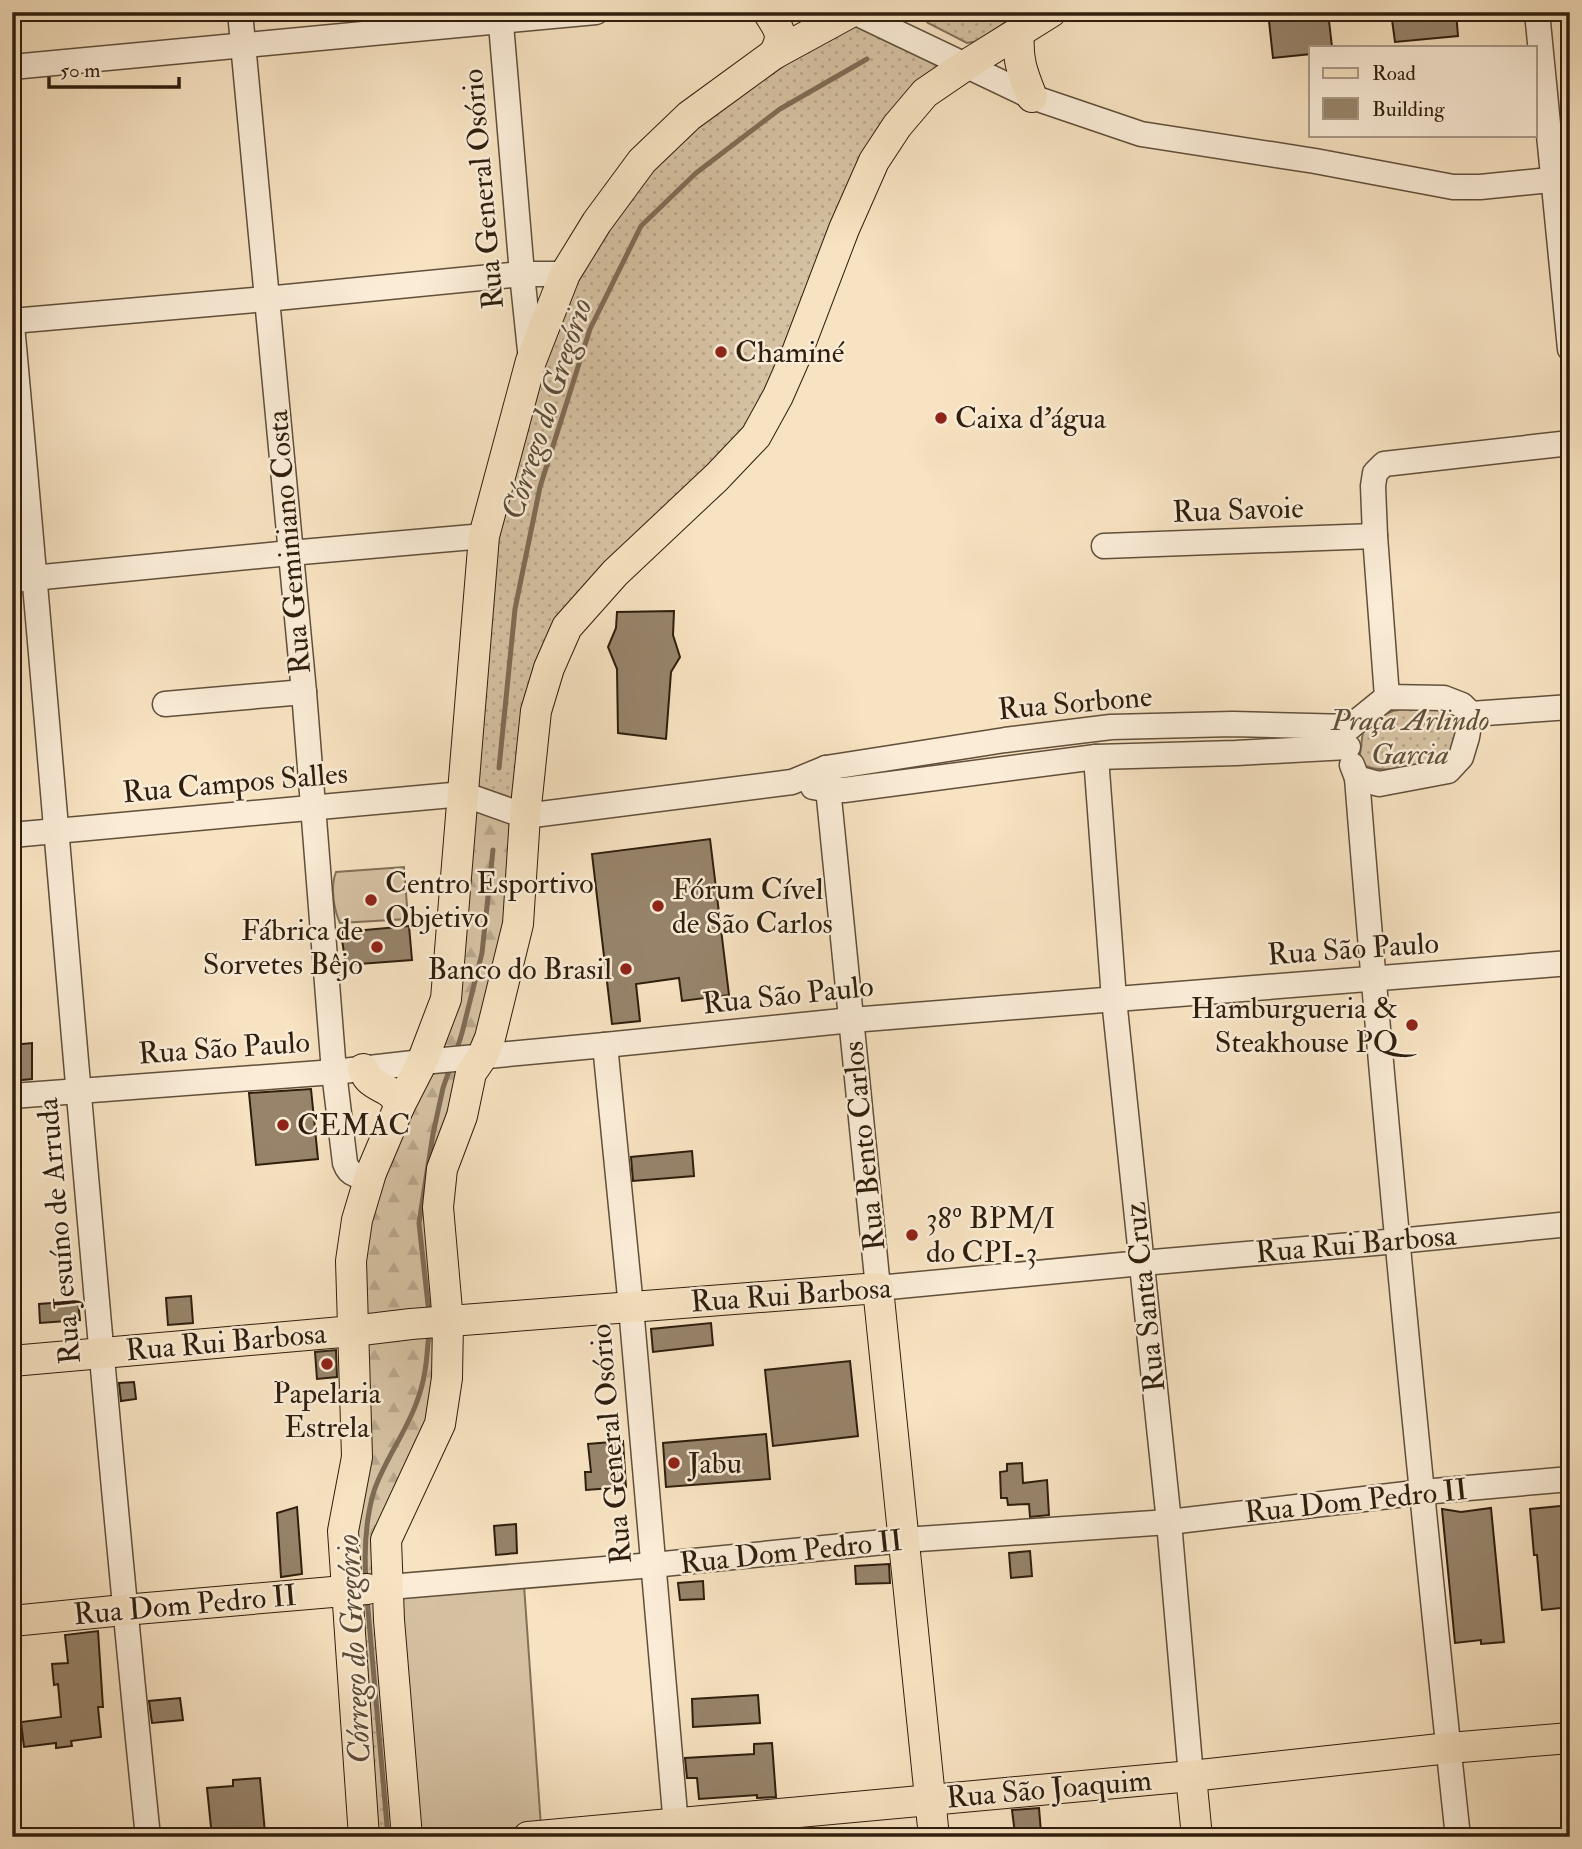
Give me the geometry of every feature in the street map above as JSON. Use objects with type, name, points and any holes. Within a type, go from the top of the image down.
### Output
[{"type":"main road","points":[[768,12],[781,36],[781,43],[774,54]]},
{"type":"main road","points":[[407,1837],[389,1620],[367,1589],[343,1531],[357,1457],[351,1261],[357,1220],[371,1172],[399,1107],[430,1061],[446,999],[484,536],[531,360],[565,274],[597,222],[642,162],[689,116],[774,54],[852,12]]},
{"type":"main road","points":[[364,1837],[367,1589],[386,1540],[440,1424],[447,1378],[438,1207],[442,1169],[462,1116],[471,1073],[490,1038],[519,924],[525,816],[536,711],[549,668],[567,627],[615,573],[717,477],[756,436],[796,355],[839,242],[874,162],[897,126],[925,93],[1051,12]]},
{"type":"main road","points":[[1019,32],[1017,52],[1032,97]]},
{"type":"main road","points":[[348,1070],[385,1088],[397,1100],[399,1107]]},
{"type":"main road","name":"Rua Rui Barbosa","points":[[12,1362],[411,1324],[878,1289]]},
{"type":"main road","name":"Rua Bento Carlos","points":[[878,1289],[934,1837]]},
{"type":"main road","name":"Rua Dom Pedro II","points":[[12,1621],[367,1589]]},
{"type":"main road","name":"Rua São Joaquim","points":[[528,1837],[676,1830],[930,1799],[1570,1738]]},
{"type":"main road","name":"Rua Santa Cruz","points":[[1191,1776],[1198,1837]]},
{"type":"street","name":"Rua Geminiano Costa","points":[[240,12],[304,692],[312,807],[348,1070],[345,1163],[352,1174],[363,1176],[371,1172]]},
{"type":"street","points":[[12,67],[500,17],[596,12]]},
{"type":"street","points":[[852,12],[1032,97],[1141,134],[1315,160],[1453,187],[1562,179]]},
{"type":"street","points":[[1537,12],[1562,179],[1570,349]]},
{"type":"street","name":"Rua General Osório","points":[[500,17],[531,360]]},
{"type":"street","points":[[12,323],[522,274],[565,274]]},
{"type":"street","name":"Rua Jesuíno de Arruda","points":[[12,323],[24,579],[57,832],[77,1090],[124,1609],[148,1837]]},
{"type":"street","points":[[1387,697],[1375,536],[1375,473],[1384,464],[1570,443]]},
{"type":"street","points":[[24,579],[290,552],[484,536]]},
{"type":"street","name":"Rua Savoie","points":[[1104,546],[1375,536]]},
{"type":"street","points":[[165,704],[304,692]]},
{"type":"street","points":[[1458,1837],[1373,980],[1357,778],[1353,769],[1349,737],[1387,697],[1444,698],[1462,705],[1471,713],[1570,707]]},
{"type":"street","points":[[1357,778],[1379,784],[1448,771],[1461,757],[1471,713]]},
{"type":"street","points":[[1233,724],[1236,753]]},
{"type":"street","name":"Rua Sorbone","points":[[463,794],[525,816],[828,779],[1005,740],[1111,727],[1233,724],[1349,737]]},
{"type":"street","name":"Rua Sorbone","points":[[828,779],[844,790],[1096,757],[1236,753],[1349,737]]},
{"type":"street","name":"Rua Santa Cruz","points":[[1096,757],[1114,999],[1169,1522],[1191,1776]]},
{"type":"street","name":"Rua Bento Carlos","points":[[828,779],[878,1289]]},
{"type":"street","name":"Rua Campos Salles","points":[[12,835],[463,794]]},
{"type":"street","name":"Rua São Paulo","points":[[12,1096],[348,1070],[852,1020],[1570,963]]},
{"type":"street","name":"Rua General Osório","points":[[605,1045],[631,1307],[676,1830]]},
{"type":"street","name":"Rua Rui Barbosa","points":[[878,1289],[1570,1224]]},
{"type":"street","name":"Rua Dom Pedro II","points":[[367,1589],[904,1540],[1169,1522],[1423,1492],[1570,1479]]},
{"type":"green space","points":[[851,12],[966,65],[897,126],[778,396],[567,627],[525,816],[463,794],[484,536],[531,361],[642,161]]},
{"type":"green space","points":[[917,12],[1020,12],[979,41],[967,43],[928,23]]},
{"type":"green space","name":"Praça Arlindo Garcia","points":[[1405,707],[1444,709],[1456,718],[1458,733],[1449,755],[1437,763],[1416,768],[1392,770],[1363,765],[1360,754],[1363,731],[1382,716]]},
{"type":"green space","points":[[463,794],[525,816],[518,924],[442,1169],[447,1378],[386,1540],[389,1587],[347,1592],[351,1261],[422,1062]]},
{"type":"green space","name":"Centro Esportivo Objetivo","points":[[404,867],[408,919],[340,923],[334,898],[336,872]]},
{"type":"green space","points":[[524,1585],[541,1827],[417,1835],[400,1598]]},
{"type":"green space","points":[[379,1588],[407,1837],[364,1837],[347,1592]]},
{"type":"building","points":[[1268,12],[1328,12],[1332,46],[1309,46],[1309,54],[1273,58]]},
{"type":"building","points":[[1391,12],[1456,12],[1458,36],[1395,42]]},
{"type":"building","points":[[674,611],[673,635],[680,657],[671,672],[666,739],[618,733],[617,669],[608,647],[616,628],[617,612]]},
{"type":"building","name":"Fórum Cível de São Carlos","points":[[710,839],[729,995],[682,1001],[679,978],[636,984],[640,1021],[612,1024],[592,854]]},
{"type":"building","name":"Fábrica de Sorvetes Bêjo","points":[[409,926],[412,960],[346,965],[343,932]]},
{"type":"building","points":[[32,1043],[32,1079],[12,1081],[12,1045]]},
{"type":"building","name":"CEMAC","points":[[311,1089],[318,1159],[256,1165],[249,1093]]},
{"type":"building","points":[[692,1151],[694,1176],[633,1181],[631,1157]]},
{"type":"building","points":[[191,1296],[193,1323],[168,1325],[166,1298]]},
{"type":"building","points":[[78,1301],[80,1320],[40,1323],[39,1304]]},
{"type":"building","points":[[711,1323],[713,1345],[653,1352],[651,1329]]},
{"type":"building","name":"Papelaria Estrela","points":[[336,1350],[337,1377],[317,1379],[315,1352]]},
{"type":"building","points":[[850,1361],[858,1436],[773,1446],[765,1370]]},
{"type":"building","points":[[134,1382],[136,1399],[121,1401],[119,1383]]},
{"type":"building","points":[[766,1434],[770,1479],[666,1487],[663,1443]]},
{"type":"building","points":[[623,1441],[626,1487],[586,1490],[585,1472],[591,1472],[588,1444]]},
{"type":"building","points":[[1022,1463],[1023,1483],[1047,1480],[1049,1515],[1030,1517],[1029,1504],[1008,1505],[1007,1498],[1001,1498],[1000,1472],[1007,1471],[1007,1464]]},
{"type":"building","points":[[1570,1505],[1570,1607],[1542,1610],[1530,1509]]},
{"type":"building","points":[[297,1507],[302,1574],[281,1577],[277,1513]]},
{"type":"building","points":[[1491,1508],[1504,1642],[1481,1644],[1481,1640],[1455,1643],[1442,1509],[1461,1512]]},
{"type":"building","points":[[516,1524],[517,1553],[496,1555],[494,1526]]},
{"type":"building","points":[[1030,1551],[1032,1576],[1011,1578],[1009,1553]]},
{"type":"building","points":[[889,1564],[890,1583],[856,1584],[855,1566]]},
{"type":"building","points":[[703,1581],[704,1599],[680,1600],[678,1583]]},
{"type":"building","points":[[98,1631],[103,1707],[98,1707],[101,1737],[71,1741],[72,1746],[56,1748],[56,1743],[24,1747],[21,1722],[61,1717],[58,1684],[54,1685],[52,1664],[68,1663],[65,1635]]},
{"type":"building","points":[[758,1695],[760,1723],[693,1727],[692,1699]]},
{"type":"building","points":[[180,1698],[183,1720],[152,1723],[149,1701]]},
{"type":"building","points":[[772,1743],[776,1797],[757,1798],[757,1795],[699,1799],[697,1778],[687,1778],[685,1758],[754,1754],[754,1744]]},
{"type":"building","points":[[260,1778],[265,1833],[212,1837],[207,1788],[233,1786],[233,1780]]},
{"type":"building","points":[[1039,1808],[1041,1832],[1015,1834],[1012,1810]]},
{"type":"waterway","name":"Córrego do Gregório","points":[[499,768],[515,609],[540,487],[590,329],[641,226],[696,173],[780,109],[867,59]]},
{"type":"waterway","name":"Córrego do Gregório","points":[[456,1052],[482,953],[493,850]]},
{"type":"waterway","name":"Córrego do Gregório","points":[[429,1314],[419,1223],[433,1134],[451,1065]]},
{"type":"waterway","name":"Córrego do Gregório","points":[[366,1581],[366,1536],[371,1502],[378,1480],[419,1395],[426,1368],[429,1330]]},
{"type":"waterway","name":"Córrego do Gregório","points":[[367,1598],[388,1837]]},
{"type":"place","name":"Chaminé","points":[[721,352]]},
{"type":"place","name":"Caixa d'água","points":[[941,418]]},
{"type":"place","name":"Centro Esportivo Objetivo","points":[[371,900]]},
{"type":"place","name":"Fórum Cível de São Carlos","points":[[658,906]]},
{"type":"place","name":"Fábrica de Sorvetes Bêjo","points":[[377,947]]},
{"type":"place","name":"Banco do Brasil","points":[[626,969]]},
{"type":"place","name":"Hamburgueria & Steakhouse PQ","points":[[1412,1025]]},
{"type":"place","name":"CEMAC","points":[[283,1125]]},
{"type":"place","name":"38º BPM/I do CPI-3","points":[[912,1235]]},
{"type":"place","name":"Papelaria Estrela","points":[[327,1364]]},
{"type":"place","name":"Jabu","points":[[674,1463]]}]
